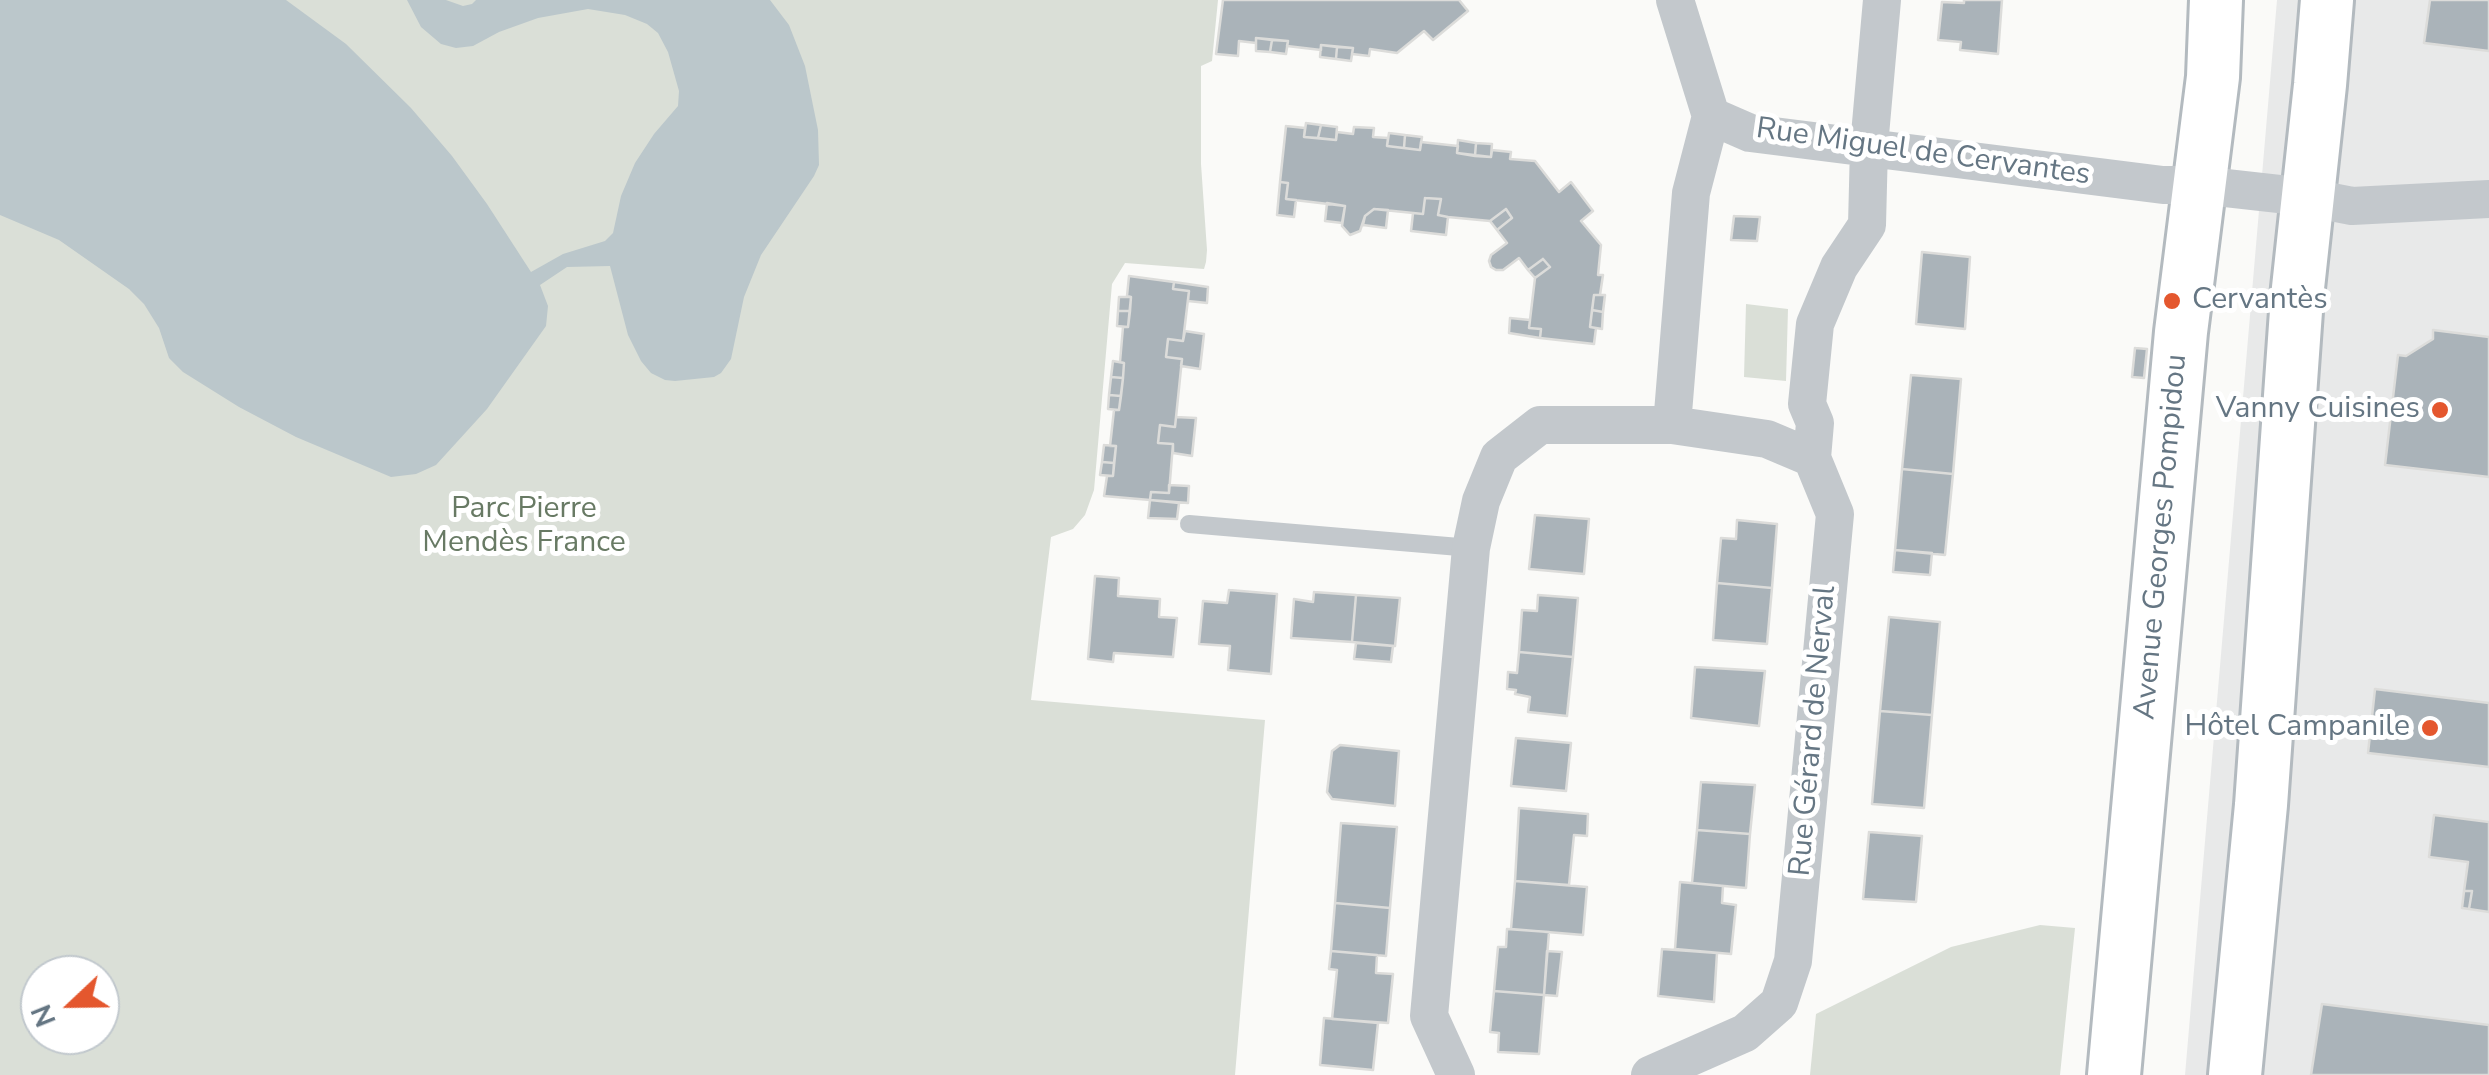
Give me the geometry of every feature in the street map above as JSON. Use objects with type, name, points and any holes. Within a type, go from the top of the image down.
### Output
[{"type":"main road","name":"Avenue Georges Pompidou","points":[[2114,1075],[2179,352],[2212,76],[2216,0]]},
{"type":"main road","points":[[2235,1075],[2261,806],[2295,317],[2327,0]]},
{"type":"street","points":[[1672,425],[1691,193],[1710,116],[1675,0]]},
{"type":"street","name":"Rue Gérard de Nerval","points":[[1650,1075],[1745,1032],[1778,1003],[1793,961],[1835,514],[1812,458],[1815,423],[1807,404],[1815,324],[1838,267],[1868,225],[1868,146],[1882,0]]},
{"type":"street","name":"Rue Miguel de Cervantes","points":[[1710,116],[1750,133],[2163,186],[2198,184],[2352,206],[2489,200]]},
{"type":"street","points":[[1456,1075],[1429,1016],[1471,548],[1481,501],[1500,457],[1540,425],[1672,425],[1767,439],[1812,458]]},
{"type":"lane","points":[[1188,524],[1471,548]]},
{"type":"shaded area","points":[[0,0],[286,0],[346,44],[411,108],[452,156],[531,272],[563,254],[605,241],[613,233],[621,196],[635,163],[678,106],[679,91],[668,52],[658,33],[647,24],[625,15],[588,9],[538,18],[473,46],[456,48],[441,44],[421,27],[407,0],[446,0],[463,6],[476,0],[770,0],[789,25],[805,66],[818,130],[819,165],[761,255],[744,297],[731,359],[721,373],[675,381],[651,373],[628,335],[610,266],[567,267],[540,285],[548,306],[546,326],[487,409],[436,465],[416,474],[391,477],[296,437],[183,372],[169,358],[159,328],[144,304],[129,289],[59,240],[0,215]]},
{"type":"shaded area","points":[[2277,0],[2489,0],[2489,1075],[2185,1075]]},
{"type":"green space","name":"Parc Pierre Mendès France","points":[[0,0],[1218,0],[1212,61],[1201,66],[1206,262],[1204,269],[1125,263],[1112,284],[1094,490],[1085,515],[1073,529],[1051,537],[1031,700],[1265,720],[1235,1075],[0,1075]]},
{"type":"green space","points":[[1746,304],[1788,309],[1786,381],[1744,377]]},
{"type":"green space","points":[[2040,925],[2075,928],[2060,1075],[1810,1075],[1816,1014],[1951,947]]},
{"type":"building","points":[[1223,0],[1459,0],[1468,11],[1433,40],[1424,31],[1397,53],[1370,49],[1369,56],[1352,54],[1353,48],[1321,45],[1321,50],[1256,38],[1256,43],[1239,41],[1238,56],[1216,54]]},
{"type":"building","points":[[2002,0],[1998,54],[1960,50],[1961,42],[1938,40],[1942,2]]},
{"type":"building","points":[[2430,0],[2489,0],[2489,51],[2424,43]]},
{"type":"building","points":[[1256,38],[1272,40],[1270,52],[1256,51]]},
{"type":"building","points":[[1272,40],[1288,41],[1286,54],[1270,52]]},
{"type":"building","points":[[1321,45],[1337,47],[1336,59],[1320,57]]},
{"type":"building","points":[[1337,47],[1353,48],[1351,61],[1336,59]]},
{"type":"building","points":[[1306,123],[1321,125],[1318,138],[1304,137]]},
{"type":"building","points":[[1321,125],[1337,127],[1336,140],[1318,138]]},
{"type":"building","points":[[1286,126],[1305,128],[1304,137],[1336,140],[1337,132],[1353,134],[1354,127],[1374,128],[1373,137],[1388,138],[1387,146],[1420,150],[1421,142],[1458,146],[1457,153],[1491,157],[1492,150],[1511,152],[1510,159],[1535,161],[1559,192],[1571,182],[1593,211],[1581,221],[1601,245],[1598,275],[1603,275],[1600,295],[1594,295],[1590,327],[1596,328],[1594,344],[1540,338],[1541,329],[1529,328],[1535,278],[1550,267],[1543,259],[1528,270],[1519,258],[1503,270],[1491,267],[1491,255],[1507,243],[1497,230],[1512,218],[1506,209],[1490,221],[1448,217],[1438,215],[1441,199],[1425,198],[1423,214],[1374,209],[1365,216],[1360,231],[1350,235],[1342,226],[1345,206],[1286,199],[1288,183],[1280,182]]},
{"type":"building","points":[[1389,133],[1405,135],[1404,148],[1387,146]]},
{"type":"building","points":[[1405,135],[1422,137],[1420,150],[1404,148]]},
{"type":"building","points":[[1458,140],[1476,143],[1475,156],[1457,153]]},
{"type":"building","points":[[1476,143],[1492,144],[1491,157],[1475,156]]},
{"type":"building","points":[[1280,182],[1288,183],[1286,199],[1296,200],[1294,217],[1277,215]]},
{"type":"building","points":[[1425,198],[1441,199],[1438,215],[1448,217],[1446,235],[1411,231],[1413,213],[1423,214]]},
{"type":"building","points":[[1327,203],[1345,206],[1342,223],[1325,221]]},
{"type":"building","points":[[1374,209],[1388,210],[1386,228],[1363,225],[1365,216]]},
{"type":"building","points":[[1506,209],[1512,218],[1497,230],[1490,221]]},
{"type":"building","points":[[1734,216],[1760,217],[1757,241],[1731,240]]},
{"type":"building","points":[[1922,252],[1970,257],[1965,329],[1916,324]]},
{"type":"building","points":[[1543,259],[1550,267],[1535,278],[1528,270]]},
{"type":"building","points":[[1129,276],[1174,282],[1173,289],[1189,291],[1183,341],[1168,339],[1166,357],[1182,359],[1175,427],[1160,425],[1158,443],[1173,444],[1169,493],[1151,492],[1150,500],[1104,496],[1107,476],[1113,476],[1116,446],[1110,446],[1123,378],[1124,363],[1120,362],[1123,327],[1128,327]]},
{"type":"building","points":[[1174,282],[1208,287],[1207,303],[1188,301],[1189,291],[1173,289]]},
{"type":"building","points":[[1594,295],[1605,295],[1603,312],[1592,310]]},
{"type":"building","points":[[1119,297],[1131,297],[1130,311],[1118,311]]},
{"type":"building","points":[[1592,310],[1603,312],[1602,329],[1590,327]]},
{"type":"building","points":[[1118,311],[1130,311],[1128,327],[1117,326]]},
{"type":"building","points":[[1510,318],[1530,320],[1529,328],[1541,329],[1540,338],[1509,333]]},
{"type":"building","name":"Vanny Cuisines","points":[[2433,330],[2489,337],[2489,477],[2385,465],[2398,355],[2406,356],[2433,339]]},
{"type":"building","points":[[1185,331],[1204,334],[1200,369],[1181,366],[1182,359],[1166,357],[1168,339],[1183,341]]},
{"type":"building","points":[[2135,348],[2147,349],[2144,378],[2132,377]]},
{"type":"building","points":[[1113,361],[1124,363],[1123,378],[1111,377]]},
{"type":"building","points":[[1911,375],[1961,379],[1953,474],[1902,469]]},
{"type":"building","points":[[1111,377],[1123,378],[1121,396],[1109,395]]},
{"type":"building","points":[[1109,395],[1121,396],[1119,410],[1108,409]]},
{"type":"building","points":[[1176,417],[1196,418],[1192,456],[1173,453],[1173,444],[1158,443],[1160,425],[1175,427]]},
{"type":"building","points":[[1104,445],[1116,446],[1114,463],[1102,462]]},
{"type":"building","points":[[1102,462],[1114,463],[1113,476],[1100,475]]},
{"type":"building","points":[[1902,469],[1953,474],[1945,555],[1895,550]]},
{"type":"building","points":[[1169,485],[1189,486],[1188,503],[1150,500],[1151,492],[1169,493]]},
{"type":"building","points":[[1150,500],[1179,503],[1177,519],[1148,518]]},
{"type":"building","points":[[1535,515],[1589,519],[1584,574],[1529,569]]},
{"type":"building","points":[[1737,520],[1777,524],[1772,588],[1717,583],[1721,538],[1736,539]]},
{"type":"building","points":[[1895,550],[1932,553],[1930,575],[1893,572]]},
{"type":"building","points":[[1095,576],[1119,578],[1118,596],[1160,599],[1159,617],[1177,618],[1173,657],[1114,653],[1113,662],[1088,659]]},
{"type":"building","points":[[1717,583],[1772,588],[1767,644],[1713,640]]},
{"type":"building","points":[[1229,590],[1277,594],[1271,674],[1228,670],[1230,646],[1199,644],[1203,601],[1227,603]]},
{"type":"building","points":[[1314,592],[1356,595],[1352,642],[1291,638],[1294,599],[1313,602]]},
{"type":"building","points":[[1356,595],[1400,598],[1395,646],[1352,642]]},
{"type":"building","points":[[1538,595],[1578,598],[1573,657],[1519,652],[1522,610],[1537,611]]},
{"type":"building","points":[[1889,617],[1940,622],[1932,715],[1880,711]]},
{"type":"building","points":[[1356,643],[1393,646],[1391,662],[1354,659]]},
{"type":"building","points":[[1519,652],[1573,657],[1567,716],[1528,712],[1530,697],[1507,689],[1508,672],[1517,673]]},
{"type":"building","points":[[1695,667],[1765,671],[1759,726],[1691,718]]},
{"type":"building","name":"Hôtel Campanile","points":[[2375,689],[2489,703],[2489,767],[2368,753]]},
{"type":"building","points":[[1880,711],[1932,715],[1924,808],[1872,804]]},
{"type":"building","points":[[1516,738],[1571,743],[1566,791],[1511,786]]},
{"type":"building","points":[[1340,745],[1399,751],[1395,806],[1332,799],[1327,792],[1332,751]]},
{"type":"building","points":[[1701,782],[1755,785],[1750,834],[1697,830]]},
{"type":"building","points":[[1519,808],[1588,814],[1587,836],[1574,835],[1569,885],[1515,881]]},
{"type":"building","points":[[2434,815],[2489,822],[2489,912],[2469,909],[2472,891],[2464,891],[2468,862],[2429,857]]},
{"type":"building","points":[[1341,823],[1397,827],[1390,908],[1335,903]]},
{"type":"building","points":[[1697,830],[1750,834],[1746,888],[1692,883]]},
{"type":"building","points":[[1869,832],[1922,836],[1916,902],[1863,899]]},
{"type":"building","points":[[1515,881],[1587,887],[1583,935],[1511,929]]},
{"type":"building","points":[[1680,882],[1723,886],[1722,903],[1736,905],[1731,954],[1675,949]]},
{"type":"building","points":[[2464,891],[2472,891],[2469,909],[2462,908]]},
{"type":"building","points":[[1335,903],[1390,908],[1386,956],[1331,951]]},
{"type":"building","points":[[1507,929],[1549,932],[1544,995],[1494,991],[1498,947],[1506,947]]},
{"type":"building","points":[[1662,949],[1717,953],[1714,1002],[1658,996]]},
{"type":"building","points":[[1331,951],[1377,955],[1376,973],[1393,974],[1388,1023],[1332,1019],[1337,970],[1329,969]]},
{"type":"building","points":[[1547,951],[1562,952],[1557,996],[1544,995]]},
{"type":"building","points":[[1494,991],[1544,995],[1539,1054],[1498,1052],[1499,1033],[1490,1032]]},
{"type":"building","points":[[2322,1004],[2489,1025],[2489,1075],[2311,1075]]},
{"type":"building","points":[[1324,1018],[1378,1023],[1373,1070],[1320,1065]]},
{"type":"place","name":"Cervantès","points":[[2172,301]]},
{"type":"place","name":"Vanny Cuisines","points":[[2440,410]]},
{"type":"place","name":"Hôtel Campanile","points":[[2430,728]]}]
